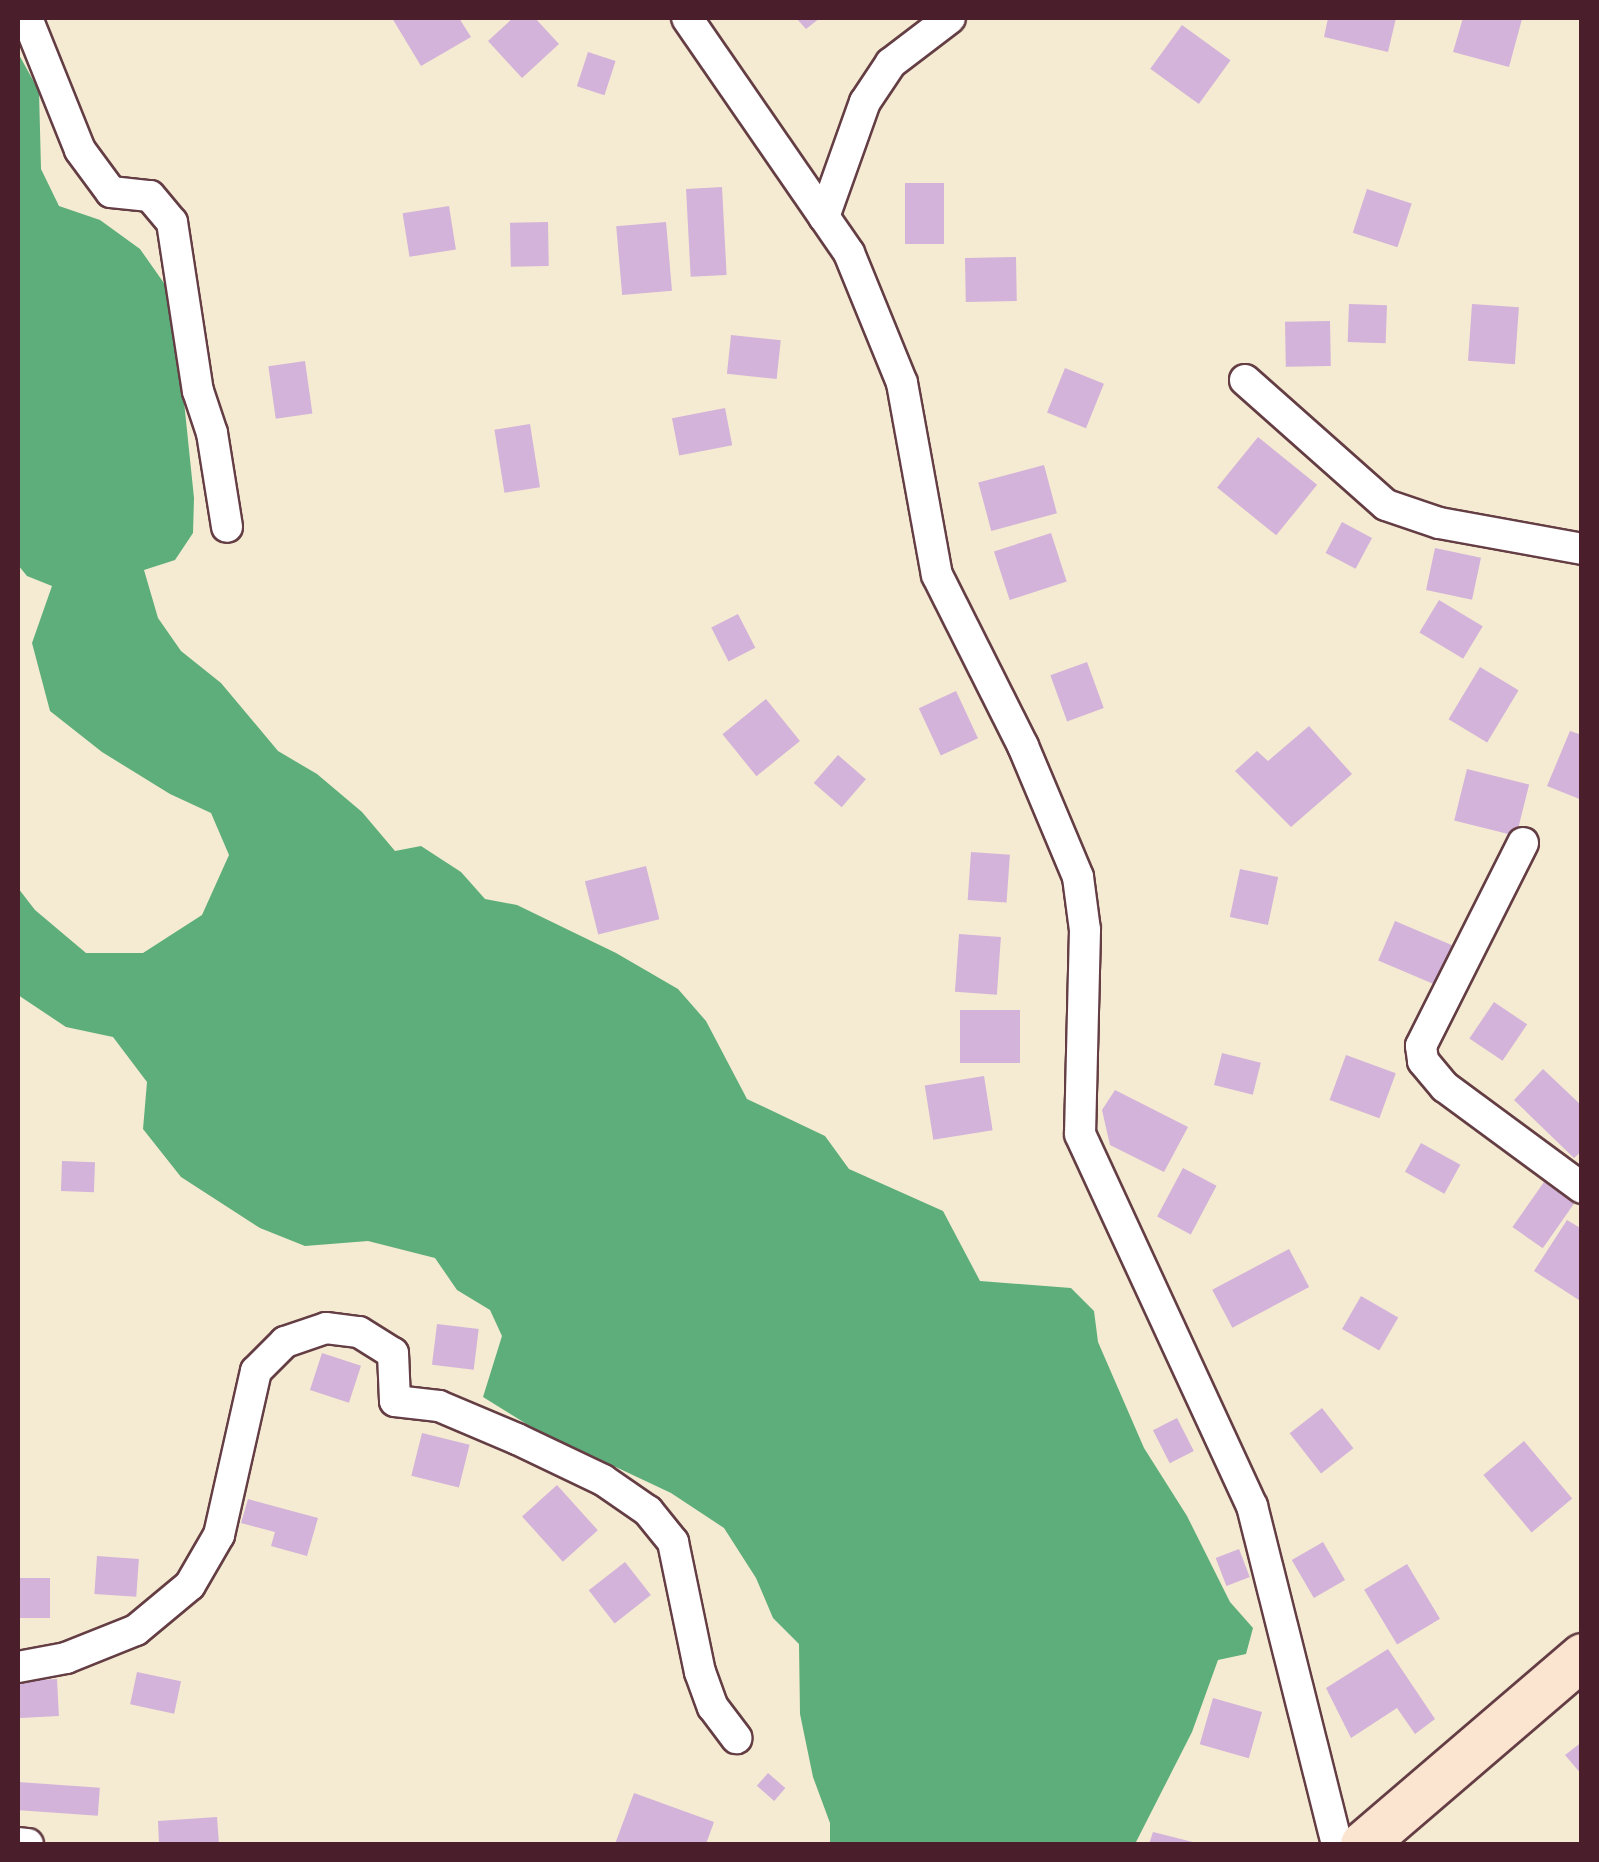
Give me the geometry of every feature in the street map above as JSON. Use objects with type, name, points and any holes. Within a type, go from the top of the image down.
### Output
[{"type":"street","points":[[27,18],[80,150],[111,192],[150,196],[172,222],[198,391],[212,433],[227,527]]},
{"type":"street","points":[[687,18],[849,253],[902,382],[937,575],[1023,746],[1078,878],[1084,930],[1080,1134],[1252,1506],[1337,1844]]},
{"type":"street","points":[[824,217],[865,102],[891,62],[950,18]]},
{"type":"street","points":[[1245,380],[1386,505],[1439,523],[1582,549]]},
{"type":"street","points":[[1523,843],[1421,1046],[1423,1061],[1445,1087],[1582,1188]]},
{"type":"street","points":[[18,1666],[66,1658],[136,1630],[190,1585],[219,1535],[256,1371],[285,1342],[326,1328],[359,1332],[393,1353],[395,1401],[440,1406],[517,1439],[603,1480],[648,1512],[674,1542],[700,1672],[713,1707],[736,1738]]},
{"type":"street","points":[[1364,1844],[1582,1656]]},
{"type":"street","points":[[18,1842],[28,1844]]},
{"type":"green space","points":[[18,53],[39,91],[41,169],[59,206],[100,220],[140,249],[166,286],[179,353],[194,498],[193,533],[175,560],[144,570],[158,618],[181,651],[221,683],[278,751],[317,774],[362,812],[395,851],[421,846],[461,872],[485,899],[517,905],[616,953],[678,989],[706,1021],[747,1099],[825,1136],[849,1169],[943,1211],[980,1281],[1071,1288],[1094,1311],[1098,1342],[1144,1448],[1187,1516],[1230,1602],[1253,1628],[1246,1654],[1218,1660],[1192,1732],[1135,1844],[825,1844],[830,1842],[830,1823],[813,1777],[800,1714],[799,1644],[773,1618],[756,1578],[724,1528],[671,1493],[533,1428],[483,1397],[502,1336],[490,1310],[457,1290],[435,1258],[368,1241],[305,1246],[260,1228],[181,1177],[143,1129],[147,1082],[113,1037],[66,1027],[18,995],[18,888],[35,910],[86,953],[143,953],[202,915],[229,855],[211,813],[170,794],[102,752],[50,711],[32,643],[52,586],[27,576],[18,565]]},
{"type":"building","points":[[392,18],[459,18],[471,37],[421,66]]},
{"type":"building","points":[[513,18],[535,18],[559,44],[522,78],[488,41]]},
{"type":"building","points":[[796,18],[820,18],[806,29]]},
{"type":"building","points":[[1328,18],[1396,18],[1388,52],[1324,37]]},
{"type":"building","points":[[1463,18],[1522,19],[1509,67],[1453,52]]},
{"type":"building","points":[[1182,25],[1231,60],[1199,104],[1150,69]]},
{"type":"building","points":[[588,52],[616,61],[604,95],[577,86]]},
{"type":"building","points":[[905,183],[944,183],[944,244],[905,244]]},
{"type":"building","points":[[722,187],[727,275],[691,277],[686,189]]},
{"type":"building","points":[[1367,189],[1412,204],[1397,247],[1353,233]]},
{"type":"building","points":[[449,206],[456,249],[409,257],[403,213]]},
{"type":"building","points":[[548,222],[549,266],[511,267],[510,223]]},
{"type":"building","points":[[666,222],[672,291],[622,295],[616,226]]},
{"type":"building","points":[[1016,257],[1017,301],[966,302],[965,258]]},
{"type":"building","points":[[1349,304],[1387,305],[1386,343],[1348,342]]},
{"type":"building","points":[[1472,304],[1519,307],[1515,364],[1468,361]]},
{"type":"building","points":[[1330,321],[1331,366],[1286,367],[1285,322]]},
{"type":"building","points":[[731,335],[781,340],[777,379],[727,374]]},
{"type":"building","points":[[305,361],[312,413],[276,419],[268,366]]},
{"type":"building","points":[[1065,368],[1104,384],[1086,428],[1047,413]]},
{"type":"building","points":[[725,408],[732,445],[679,456],[672,418]]},
{"type":"building","points":[[530,424],[540,487],[504,493],[494,430]]},
{"type":"building","points":[[1258,437],[1317,485],[1276,535],[1217,488]]},
{"type":"building","points":[[1044,465],[1057,513],[991,531],[978,483]]},
{"type":"building","points":[[1342,522],[1372,538],[1356,569],[1326,553]]},
{"type":"building","points":[[1051,533],[1067,582],[1010,600],[994,552]]},
{"type":"building","points":[[1435,548],[1481,558],[1472,600],[1426,590]]},
{"type":"building","points":[[1439,600],[1483,626],[1463,659],[1419,633]]},
{"type":"building","points":[[738,614],[755,648],[729,661],[711,628]]},
{"type":"building","points":[[1087,662],[1104,708],[1067,721],[1050,675]]},
{"type":"building","points":[[1480,667],[1519,690],[1487,742],[1449,719]]},
{"type":"building","points":[[956,691],[978,738],[941,755],[919,708]]},
{"type":"building","points":[[766,699],[800,741],[756,776],[722,734]]},
{"type":"building","points":[[1309,726],[1352,774],[1291,827],[1235,771],[1257,751],[1268,761]]},
{"type":"building","points":[[1570,731],[1582,735],[1582,800],[1547,786]]},
{"type":"building","points":[[838,755],[866,779],[842,807],[814,783]]},
{"type":"building","points":[[1467,769],[1529,784],[1516,836],[1454,820]]},
{"type":"building","points":[[971,852],[1010,855],[1007,903],[968,900]]},
{"type":"building","points":[[646,866],[659,919],[598,935],[585,881]]},
{"type":"building","points":[[1240,869],[1278,877],[1268,925],[1230,917]]},
{"type":"building","points":[[1395,921],[1454,946],[1437,986],[1378,961]]},
{"type":"building","points":[[959,934],[1001,937],[997,995],[955,992]]},
{"type":"building","points":[[1494,1002],[1527,1024],[1503,1061],[1469,1038]]},
{"type":"building","points":[[960,1010],[1020,1010],[1020,1063],[960,1063]]},
{"type":"building","points":[[1222,1053],[1261,1063],[1253,1095],[1214,1085]]},
{"type":"building","points":[[1346,1055],[1396,1073],[1379,1118],[1330,1100]]},
{"type":"building","points":[[1543,1069],[1582,1106],[1582,1151],[1574,1158],[1514,1100]]},
{"type":"building","points":[[984,1076],[993,1130],[933,1140],[925,1085]]},
{"type":"building","points":[[1115,1090],[1188,1127],[1164,1172],[1110,1145],[1102,1110]]},
{"type":"building","points":[[1421,1143],[1460,1165],[1444,1194],[1405,1172]]},
{"type":"building","points":[[62,1161],[95,1162],[94,1192],[61,1191]]},
{"type":"building","points":[[1183,1168],[1217,1186],[1191,1234],[1157,1217]]},
{"type":"building","points":[[1544,1182],[1574,1203],[1543,1248],[1512,1227]]},
{"type":"building","points":[[1567,1220],[1582,1229],[1582,1302],[1534,1271]]},
{"type":"building","points":[[1289,1249],[1309,1287],[1232,1328],[1212,1290]]},
{"type":"building","points":[[1361,1296],[1398,1318],[1379,1350],[1342,1329]]},
{"type":"building","points":[[437,1324],[479,1329],[474,1370],[432,1365]]},
{"type":"building","points":[[322,1353],[361,1366],[349,1403],[310,1390]]},
{"type":"building","points":[[1322,1408],[1353,1448],[1321,1473],[1290,1433]]},
{"type":"building","points":[[1177,1418],[1194,1451],[1170,1463],[1153,1430]]},
{"type":"building","points":[[422,1433],[470,1445],[459,1488],[411,1476]]},
{"type":"building","points":[[1524,1441],[1572,1498],[1532,1533],[1483,1475]]},
{"type":"building","points":[[557,1485],[598,1530],[563,1562],[522,1516]]},
{"type":"building","points":[[248,1499],[318,1518],[307,1556],[271,1546],[275,1532],[241,1523]]},
{"type":"building","points":[[1323,1542],[1345,1580],[1314,1598],[1292,1560]]},
{"type":"building","points":[[1239,1549],[1250,1577],[1226,1586],[1216,1558]]},
{"type":"building","points":[[97,1556],[139,1559],[136,1597],[94,1594]]},
{"type":"building","points":[[625,1562],[651,1595],[615,1623],[589,1590]]},
{"type":"building","points":[[1407,1564],[1440,1619],[1397,1645],[1364,1590]]},
{"type":"building","points":[[18,1578],[50,1578],[50,1618],[18,1618]]},
{"type":"building","points":[[1388,1649],[1435,1719],[1415,1734],[1397,1708],[1351,1738],[1326,1688]]},
{"type":"building","points":[[137,1672],[181,1681],[174,1714],[130,1704]]},
{"type":"building","points":[[57,1679],[59,1716],[20,1718],[18,1681]]},
{"type":"building","points":[[1213,1698],[1262,1712],[1249,1758],[1200,1744]]},
{"type":"building","points":[[1582,1742],[1582,1775],[1565,1755]]},
{"type":"building","points":[[768,1773],[785,1788],[774,1801],[757,1786]]},
{"type":"building","points":[[18,1782],[100,1788],[98,1816],[18,1810]]},
{"type":"building","points":[[634,1793],[714,1822],[706,1844],[615,1844]]},
{"type":"building","points":[[217,1817],[219,1844],[159,1844],[158,1821]]},
{"type":"building","points":[[1153,1832],[1197,1843],[1197,1844],[1149,1844]]}]
